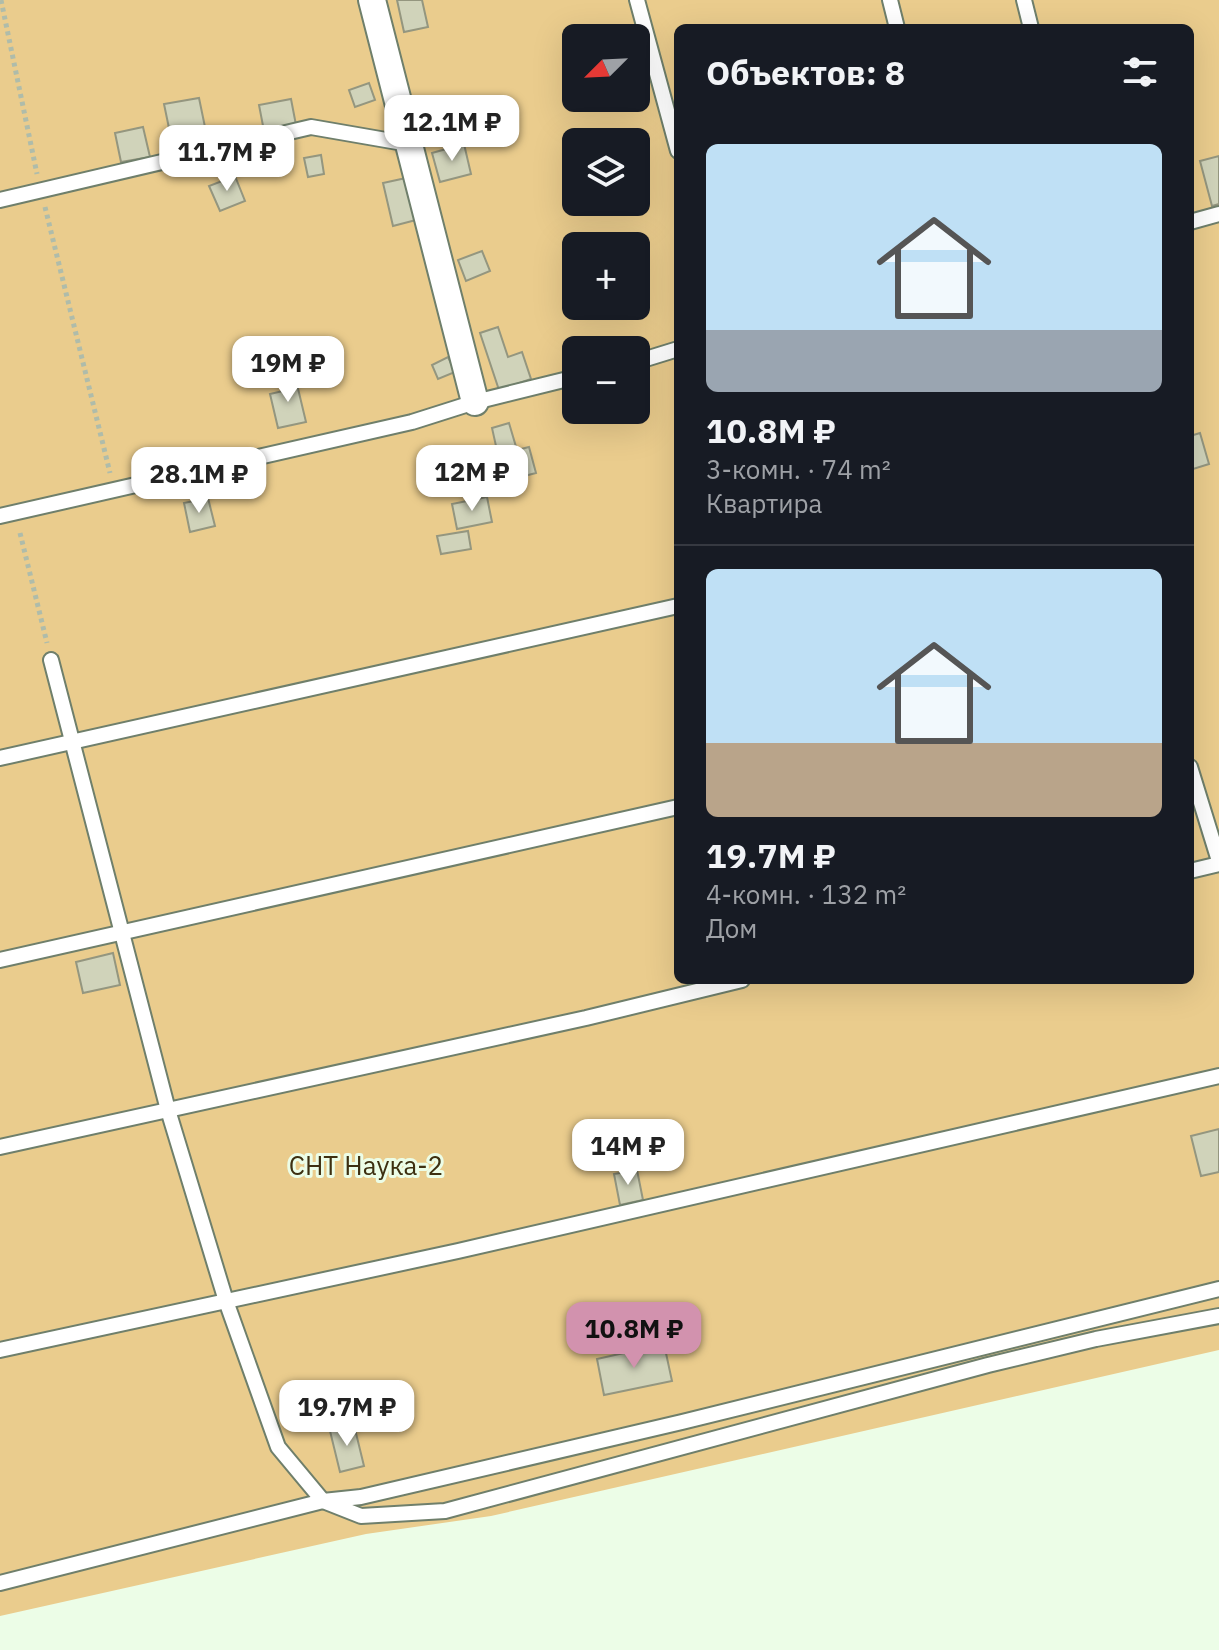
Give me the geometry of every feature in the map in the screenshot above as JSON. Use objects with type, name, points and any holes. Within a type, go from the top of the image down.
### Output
[{"type":"street","points":[[372,0],[475,402]]},
{"type":"lane","points":[[637,0],[674,136]]},
{"type":"lane","points":[[890,0],[896,24]]},
{"type":"lane","points":[[1024,0],[1030,24]]},
{"type":"lane","points":[[0,200],[311,127],[409,144]]},
{"type":"lane","points":[[1194,221],[1219,214]]},
{"type":"lane","points":[[650,358],[674,350]]},
{"type":"lane","points":[[8,514],[412,422],[475,402],[562,380]]},
{"type":"lane","points":[[0,758],[674,607]]},
{"type":"lane","points":[[51,660],[168,1110],[226,1301],[278,1447],[323,1501],[361,1516],[445,1511],[988,1365],[1096,1339],[1219,1316]]},
{"type":"lane","points":[[1194,780],[1219,863],[1194,870]]},
{"type":"lane","points":[[0,960],[674,808]]},
{"type":"lane","points":[[0,1147],[586,1018],[726,984]]},
{"type":"lane","points":[[0,1350],[458,1251],[1219,1076]]},
{"type":"lane","points":[[0,1583],[323,1501],[361,1497],[682,1422],[1219,1289]]},
{"type":"path","points":[[1,0],[41,190],[114,490]]},
{"type":"path","points":[[8,514],[51,660]]},
{"type":"green space","name":"СНТ Наука-2","points":[[0,0],[1219,0],[1219,1350],[491,1516],[366,1534],[0,1616]]},
{"type":"building","points":[[397,0],[422,0],[428,27],[404,32]]},
{"type":"building","points":[[369,83],[375,100],[355,107],[349,90]]},
{"type":"building","points":[[199,98],[205,127],[170,133],[164,104]]},
{"type":"building","points":[[291,99],[296,125],[264,131],[259,105]]},
{"type":"building","points":[[143,127],[150,157],[121,162],[115,133]]},
{"type":"building","points":[[464,144],[471,174],[440,182],[432,153]]},
{"type":"building","points":[[321,155],[324,174],[308,177],[304,158]]},
{"type":"building","points":[[1219,156],[1219,204],[1212,206],[1200,161]]},
{"type":"building","points":[[235,176],[245,201],[220,211],[209,186]]},
{"type":"building","points":[[406,178],[416,220],[393,226],[383,183]]},
{"type":"building","points":[[482,251],[490,271],[466,281],[458,260]]},
{"type":"building","points":[[498,327],[508,357],[522,352],[531,379],[499,390],[480,333]]},
{"type":"building","points":[[448,357],[455,372],[438,379],[432,365]]},
{"type":"building","points":[[295,376],[306,422],[278,428],[270,394],[283,391],[280,379]]},
{"type":"building","points":[[509,423],[517,450],[529,447],[536,473],[501,482],[494,456],[498,455],[492,428]]},
{"type":"building","points":[[1200,433],[1209,464],[1194,469],[1194,435]]},
{"type":"building","points":[[487,497],[492,522],[457,529],[452,504]]},
{"type":"building","points":[[208,498],[215,526],[190,532],[184,503]]},
{"type":"building","points":[[468,531],[471,549],[441,554],[437,536]]},
{"type":"building","points":[[113,953],[120,985],[83,993],[76,962]]},
{"type":"building","points":[[1219,1129],[1219,1172],[1201,1176],[1191,1136]]},
{"type":"building","points":[[637,1170],[643,1200],[620,1205],[614,1174]]},
{"type":"building","points":[[664,1344],[672,1381],[604,1395],[597,1359]]},
{"type":"building","points":[[354,1425],[364,1466],[340,1472],[330,1431]]}]
